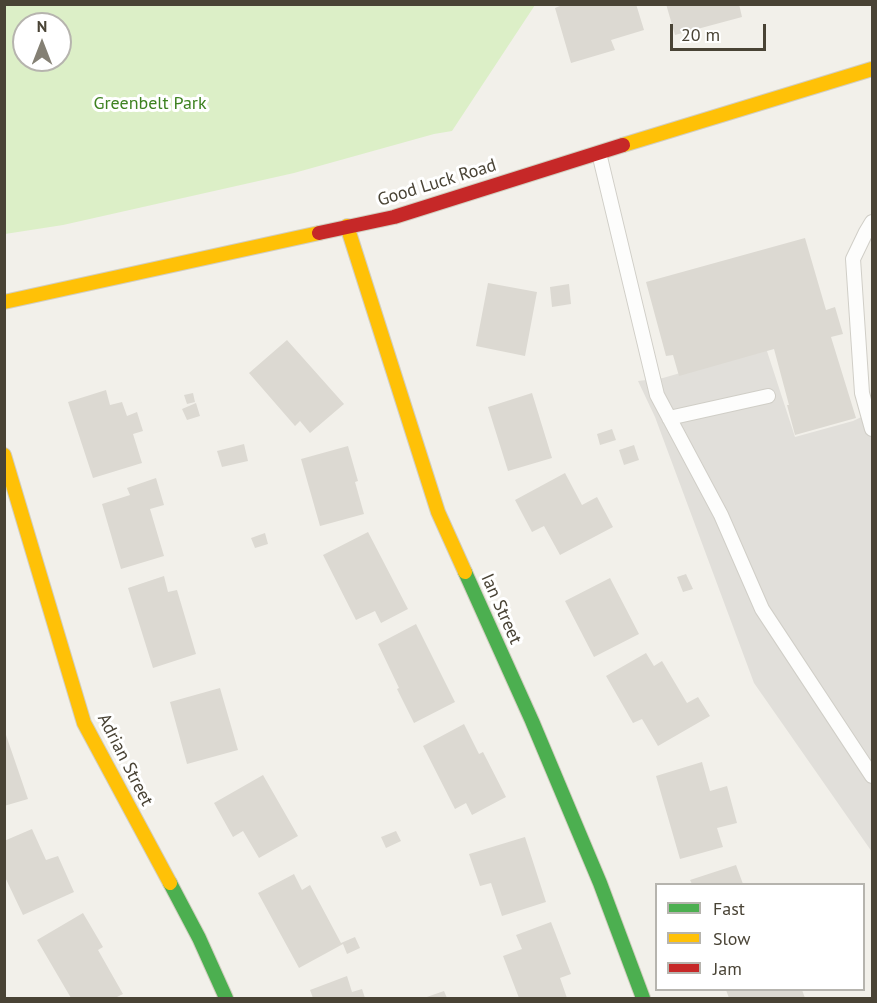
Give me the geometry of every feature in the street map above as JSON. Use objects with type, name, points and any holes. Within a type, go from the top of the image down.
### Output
[{"type":"street","name":"Good Luck Road","points":[[4,302],[394,217],[873,69]]},
{"type":"street","name":"Ian Street","points":[[347,226],[438,513],[536,732],[600,883],[643,999]]},
{"type":"street","name":"Adrian Street","points":[[4,455],[84,723],[199,938],[226,999]]},
{"type":"lane","points":[[599,152],[657,395],[725,522],[762,609],[873,776]]},
{"type":"lane","points":[[873,222],[853,259],[862,393],[873,429]]},
{"type":"lane","points":[[669,418],[768,396]]},
{"type":"green space","name":"Greenbelt Park","points":[[5,4],[535,4],[452,131],[294,173],[63,225],[5,234]]},
{"type":"shaded area","points":[[766,348],[795,437],[853,421],[872,412],[872,852],[754,683],[655,417],[638,381],[663,378]]},
{"type":"building","points":[[565,4],[636,4],[644,30],[611,40],[615,50],[571,63],[555,8]]},
{"type":"building","points":[[666,4],[739,4],[742,17],[675,35]]},
{"type":"building","points":[[805,238],[826,310],[835,307],[843,334],[831,337],[856,418],[795,435],[774,349],[679,376],[673,355],[666,356],[646,282]]},
{"type":"building","points":[[488,283],[537,292],[525,356],[476,346]]},
{"type":"building","points":[[569,284],[571,304],[552,307],[550,287]]},
{"type":"building","points":[[287,340],[344,404],[310,433],[300,421],[295,426],[249,373]]},
{"type":"building","points":[[106,390],[110,405],[122,402],[127,416],[137,412],[143,431],[133,434],[142,463],[93,478],[68,402]]},
{"type":"building","points":[[193,393],[195,402],[187,404],[184,395]]},
{"type":"building","points":[[532,393],[552,458],[508,471],[488,407]]},
{"type":"building","points":[[196,403],[200,416],[187,420],[182,409]]},
{"type":"building","points":[[612,429],[616,440],[600,445],[597,434]]},
{"type":"building","points":[[244,444],[248,461],[222,467],[217,451]]},
{"type":"building","points":[[634,445],[639,460],[624,465],[619,450]]},
{"type":"building","points":[[348,446],[364,514],[320,526],[301,459]]},
{"type":"building","points":[[565,473],[582,505],[597,497],[613,527],[560,555],[544,526],[532,532],[515,500]]},
{"type":"building","points":[[156,478],[164,505],[150,509],[164,556],[121,569],[102,504],[130,495],[127,488]]},
{"type":"building","points":[[368,532],[408,609],[381,623],[375,611],[356,620],[323,555]]},
{"type":"building","points":[[265,533],[268,544],[255,548],[251,538]]},
{"type":"building","points":[[686,574],[693,589],[683,592],[677,577]]},
{"type":"building","points":[[164,576],[168,592],[177,590],[196,654],[153,668],[128,588]]},
{"type":"building","points":[[610,578],[639,634],[594,657],[565,601]]},
{"type":"building","points":[[416,624],[455,702],[414,723],[378,644]]},
{"type":"building","points":[[646,653],[654,666],[662,661],[687,703],[698,697],[710,716],[658,746],[642,719],[633,723],[606,676]]},
{"type":"building","points":[[220,688],[238,750],[187,764],[170,702]]},
{"type":"building","points":[[464,724],[479,754],[483,752],[506,797],[472,815],[466,803],[455,809],[423,746]]},
{"type":"building","points":[[6,735],[28,799],[4,806],[4,736]]},
{"type":"building","points":[[702,762],[710,791],[727,786],[737,823],[717,828],[723,847],[680,859],[656,776]]},
{"type":"building","points":[[263,775],[298,836],[259,858],[243,831],[233,837],[214,803]]},
{"type":"building","points":[[32,829],[46,860],[58,856],[74,892],[23,915],[4,875],[4,841]]},
{"type":"building","points":[[396,831],[401,841],[386,848],[381,837]]},
{"type":"building","points":[[525,837],[546,902],[502,916],[491,883],[480,886],[469,854]]},
{"type":"building","points":[[736,865],[743,883],[692,883],[690,880]]},
{"type":"building","points":[[294,874],[302,890],[310,885],[341,943],[355,937],[360,948],[347,954],[343,944],[299,968],[258,893]]},
{"type":"building","points":[[83,913],[103,947],[98,950],[123,994],[115,998],[71,998],[37,940]]},
{"type":"building","points":[[551,922],[571,974],[560,978],[567,998],[519,998],[503,956],[522,949],[516,935]]},
{"type":"building","points":[[347,976],[352,992],[362,989],[365,998],[313,998],[310,990]]},
{"type":"building","points":[[444,991],[447,998],[424,998]]},
{"type":"building","points":[[726,991],[802,991],[805,998],[729,998]]},
{"type":"traffic: fast","points":[[465,572],[532,721],[600,883],[643,998]]},
{"type":"traffic: fast","points":[[170,883],[199,938],[226,998]]},
{"type":"traffic: slow","points":[[623,145],[872,69]]},
{"type":"traffic: slow","points":[[347,226],[438,512],[465,572]]},
{"type":"traffic: slow","points":[[4,302],[319,233]]},
{"type":"traffic: slow","points":[[4,455],[84,723],[170,883]]},
{"type":"traffic: jam","points":[[319,233],[394,217],[623,145]]}]
